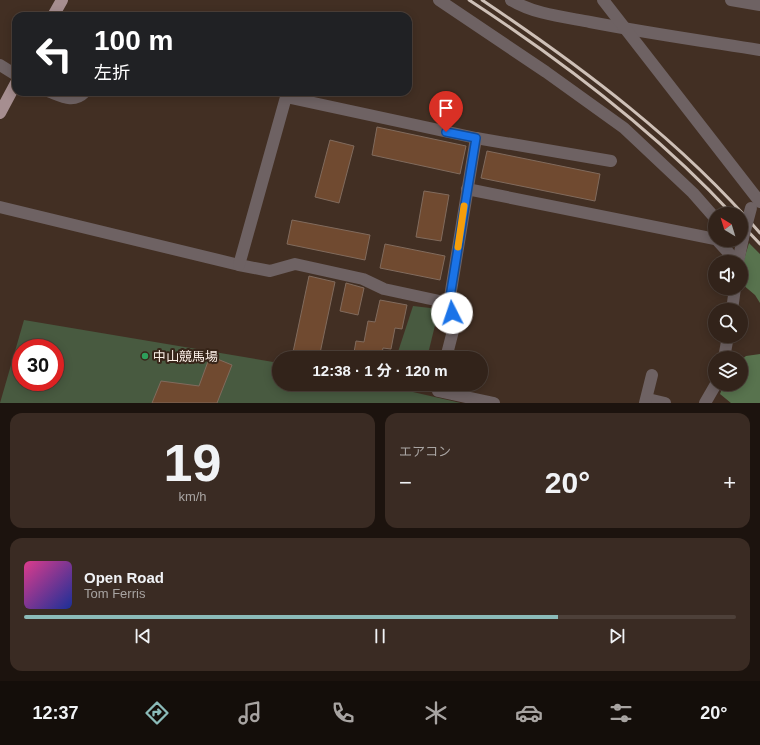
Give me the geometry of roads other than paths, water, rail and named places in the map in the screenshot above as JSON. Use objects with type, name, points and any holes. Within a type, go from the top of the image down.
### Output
[{"type":"main road","points":[[55,12],[62,0]]},
{"type":"main road","points":[[0,113],[12,91]]},
{"type":"street","points":[[439,0],[546,72],[624,128],[693,193],[708,210]]},
{"type":"street","points":[[511,0],[521,6],[552,15],[625,29],[760,50]]},
{"type":"street","points":[[603,0],[755,201],[748,219]]},
{"type":"street","points":[[731,0],[760,5]]},
{"type":"street","points":[[0,65],[12,72]]},
{"type":"street","points":[[63,96],[72,99],[80,96]]},
{"type":"street","points":[[239,265],[286,97],[476,138],[610,161]]},
{"type":"street","points":[[448,351],[455,323],[449,303],[476,138]]},
{"type":"street","points":[[467,189],[708,238]]},
{"type":"street","points":[[0,207],[239,265],[270,271],[295,264],[363,279],[384,289],[449,303]]},
{"type":"street","points":[[723,247],[731,255]]},
{"type":"street","points":[[652,375],[647,401],[665,403]]},
{"type":"street","points":[[438,391],[494,403]]},
{"type":"street","points":[[705,403],[712,391]]},
{"type":"railway","points":[[469,0],[574,73],[607,99],[672,154],[725,207]]},
{"type":"railway","points":[[482,0],[557,52],[629,107],[697,167],[760,233]]},
{"type":"railway","points":[[748,231],[760,244]]},
{"type":"place","name":"中山競馬場","points":[[145,356]]}]
